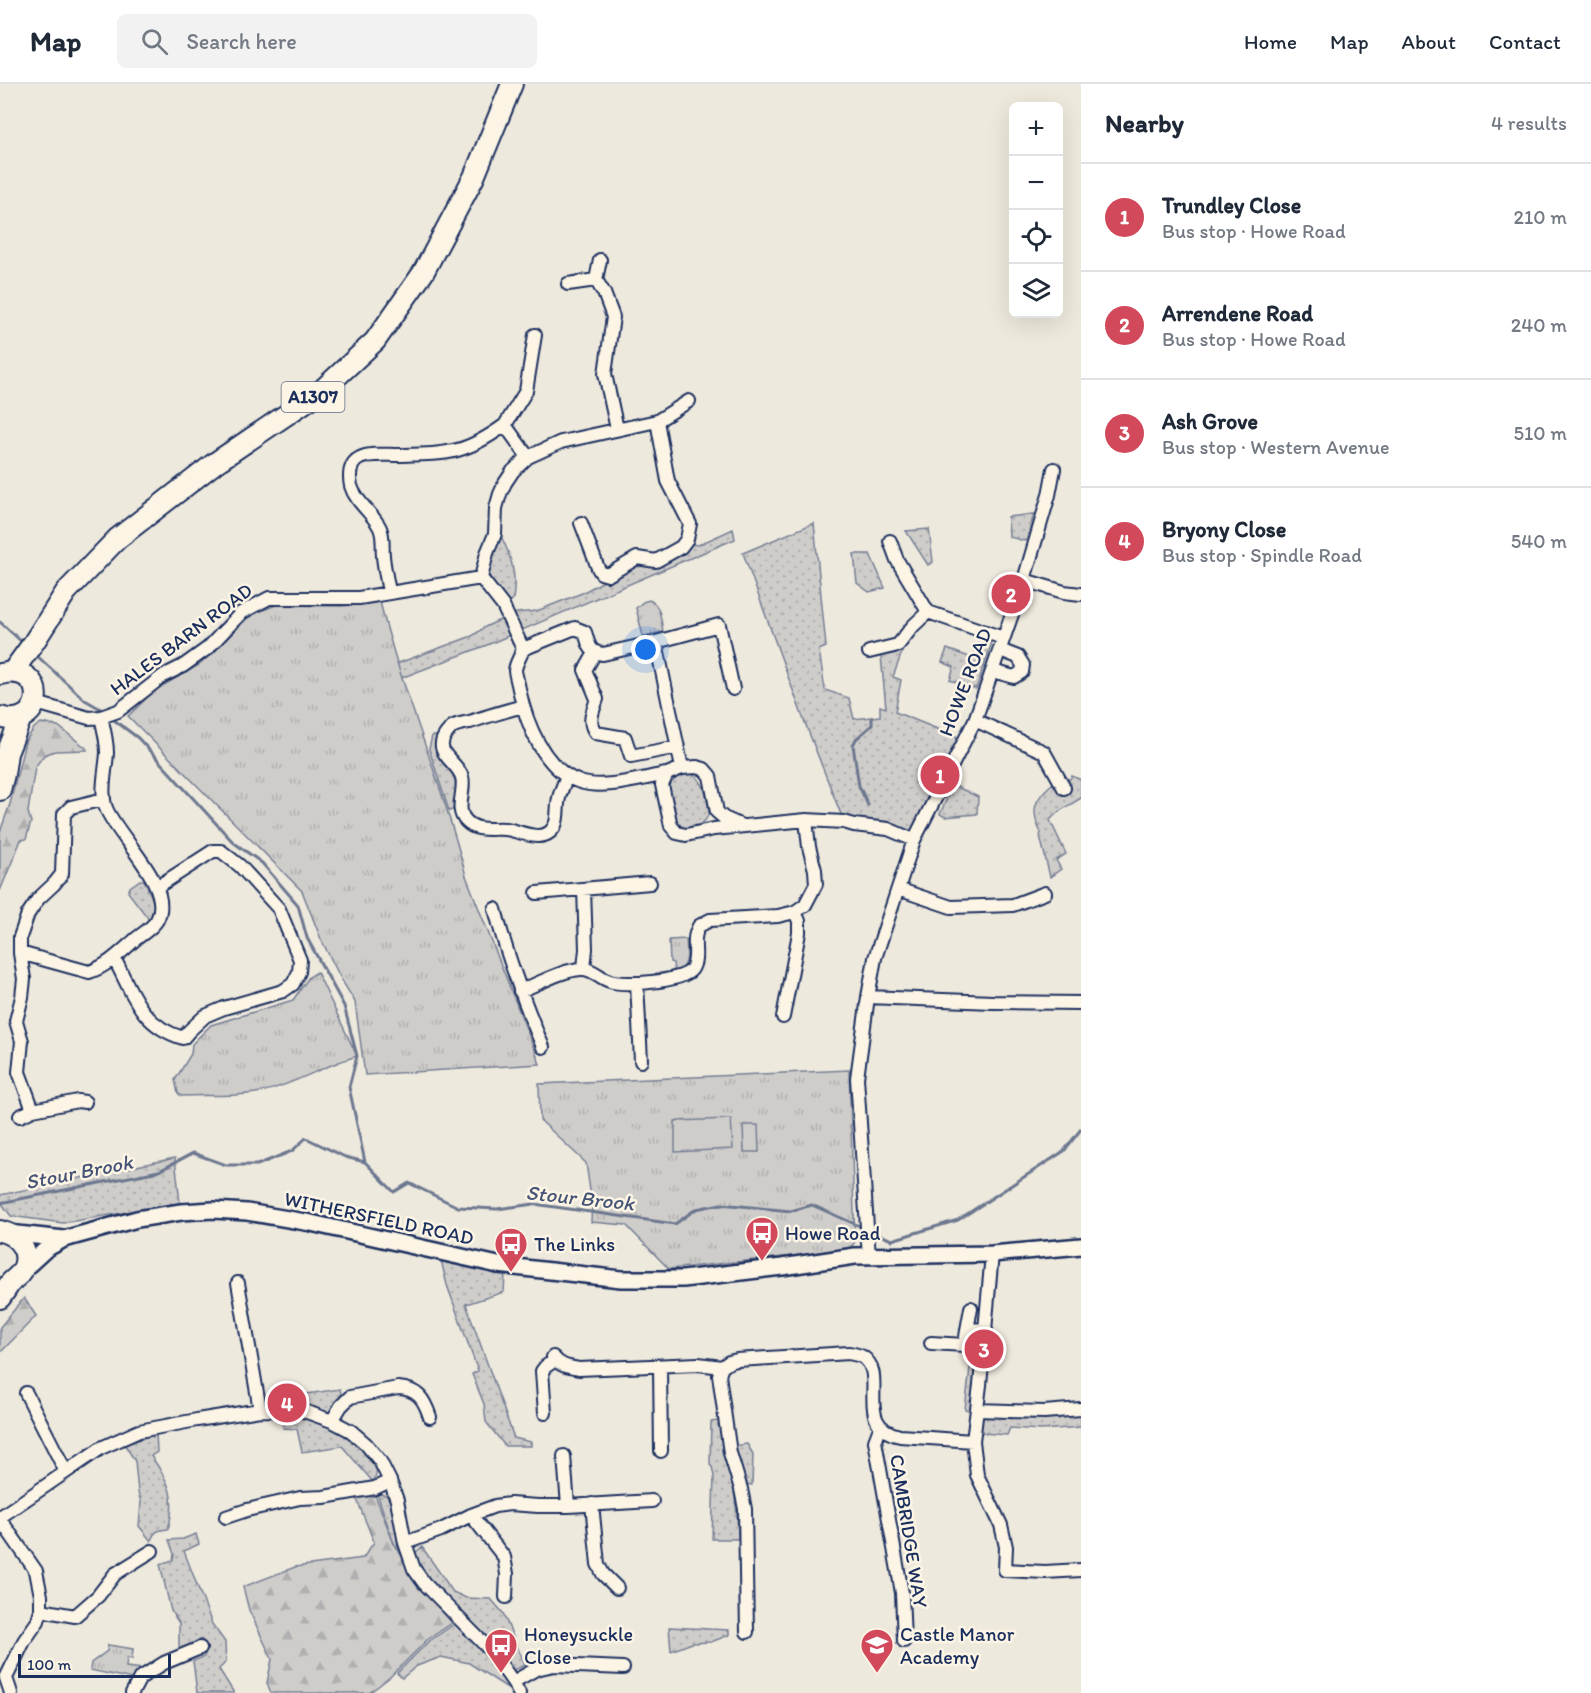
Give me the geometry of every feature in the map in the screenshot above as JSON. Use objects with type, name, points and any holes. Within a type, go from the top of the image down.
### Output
[{"type":"main road","name":"A1307","points":[[14,675],[66,592],[117,539],[215,463],[320,392],[375,341],[423,273],[474,177],[512,84]]},
{"type":"main road","points":[[0,790],[7,753],[21,718],[36,703],[37,694],[34,685],[14,675]]},
{"type":"main road","points":[[0,717],[9,720],[21,718]]},
{"type":"main road","points":[[0,724],[7,753]]},
{"type":"main road","points":[[0,1298],[25,1256],[24,1248],[14,1236],[2,1231]]},
{"type":"street","points":[[600,260],[596,280],[613,317],[605,374],[617,429]]},
{"type":"street","points":[[568,284],[596,280]]},
{"type":"street","points":[[388,592],[380,527],[358,501],[352,488],[350,474],[353,464],[360,457],[375,455],[451,453],[469,447],[505,425],[526,391],[535,335]]},
{"type":"street","points":[[523,650],[503,606],[481,578],[487,553],[495,534],[496,508],[500,494],[513,471],[528,457],[561,442],[657,421],[690,401]]},
{"type":"street","points":[[581,524],[598,568],[601,573],[608,575],[637,558],[656,561],[681,547],[687,539],[690,525],[668,481],[657,421]]},
{"type":"street","points":[[505,425],[528,457]]},
{"type":"street","name":"HOWE ROAD","points":[[869,1257],[857,1078],[875,958],[914,840],[975,720],[993,671],[1024,580],[1049,495],[1054,469]]},
{"type":"street","points":[[890,541],[897,560],[928,612],[1002,644],[1018,657],[1023,665],[1022,672],[1014,677],[993,671]]},
{"type":"street","name":"HALES BARN ROAD","points":[[102,717],[118,711],[162,676],[183,666],[208,648],[241,613],[269,598],[352,599],[481,578]]},
{"type":"street","points":[[1024,580],[1064,592],[1081,594]]},
{"type":"street","points":[[869,652],[898,645],[928,612]]},
{"type":"street","points":[[714,829],[717,812],[710,776],[697,767],[682,768],[667,774],[616,783],[582,783],[567,776],[548,758],[540,746],[523,706],[515,669],[523,650],[575,628],[585,632],[590,647],[595,653],[603,654],[719,625],[733,689]]},
{"type":"street","points":[[657,642],[682,768]]},
{"type":"street","points":[[595,653],[585,670],[597,699],[590,718],[593,730],[596,733],[625,738],[631,756],[678,747]]},
{"type":"street","points":[[20,953],[89,972],[114,958],[156,922],[160,913],[157,887],[106,807],[104,799],[107,751],[102,717],[76,716],[36,703]]},
{"type":"street","points":[[523,706],[453,726],[444,736],[442,745],[445,756],[456,766],[462,777],[463,790],[460,802],[462,815],[474,826],[542,836],[551,832],[556,823],[559,797],[567,776]]},
{"type":"street","points":[[975,720],[1044,752],[1064,788]]},
{"type":"street","points":[[667,774],[662,785],[671,826],[677,833],[686,835],[714,829],[806,820],[844,822],[888,829],[914,840]]},
{"type":"street","points":[[33,1110],[20,1072],[22,1041],[15,1021],[22,997],[24,979],[20,938],[27,914],[62,874],[64,814],[71,807],[104,799]]},
{"type":"street","points":[[717,812],[724,818],[742,826]]},
{"type":"street","points":[[520,991],[573,970],[584,968],[596,972],[607,980],[619,983],[668,980],[692,969],[696,957],[695,937],[699,926],[710,920],[778,916],[795,912],[805,905],[816,884],[815,870],[808,847],[806,820]]},
{"type":"street","points":[[114,958],[144,1014],[154,1025],[168,1034],[183,1038],[205,1016],[224,1008],[283,991],[293,984],[299,972],[300,960],[279,909],[240,866],[221,850],[213,851],[157,887]]},
{"type":"street","points":[[537,893],[650,883]]},
{"type":"street","points":[[584,889],[586,949],[584,968]]},
{"type":"street","points":[[898,889],[951,907],[1012,905],[1045,893]]},
{"type":"street","points":[[495,909],[520,991],[543,1047]]},
{"type":"street","points":[[783,1017],[799,933],[799,921],[795,912]]},
{"type":"street","points":[[637,983],[641,1061]]},
{"type":"street","points":[[868,997],[1081,1003]]},
{"type":"street","points":[[20,1116],[33,1110],[78,1101],[85,1102]]},
{"type":"street","name":"WITHERSFIELD ROAD","points":[[11,1279],[46,1249],[64,1239],[137,1219],[213,1210],[247,1212],[311,1223],[498,1265],[621,1279],[682,1279],[855,1256],[992,1254],[1081,1246]]},
{"type":"street","name":"WITHERSFIELD ROAD","points":[[2,1231],[64,1239]]},
{"type":"street","points":[[992,1254],[973,1441],[977,1475],[1001,1525],[1006,1547],[1005,1570],[1045,1572],[1081,1570]]},
{"type":"street","points":[[238,1283],[260,1410]]},
{"type":"street","points":[[931,1343],[965,1345],[971,1308]]},
{"type":"street","points":[[967,1330],[986,1329]]},
{"type":"street","name":"CAMBRIDGE WAY","points":[[722,1367],[737,1360],[849,1353],[861,1356],[868,1362],[872,1371],[876,1420],[880,1428],[900,1437],[973,1441]]},
{"type":"street","points":[[545,1413],[542,1371],[554,1358],[563,1366],[579,1369],[698,1364],[722,1367],[719,1375],[720,1387],[730,1453],[745,1509],[747,1632]]},
{"type":"street","points":[[660,1366],[661,1451]]},
{"type":"street","points":[[332,1422],[341,1406],[350,1397],[398,1388],[420,1396],[426,1403],[430,1417]]},
{"type":"street","points":[[26,1393],[66,1472]]},
{"type":"street","points":[[977,1410],[1044,1412],[1081,1409]]},
{"type":"street","points":[[11,1693],[3,1678],[38,1621],[41,1596],[36,1571],[0,1518],[101,1448],[139,1431],[260,1410],[304,1411],[351,1431],[366,1444],[380,1461],[390,1480],[397,1500],[405,1543],[414,1569],[424,1583],[493,1653],[516,1688],[536,1669],[554,1665],[623,1668]]},
{"type":"street","name":"CAMBRIDGE WAY","points":[[880,1428],[875,1442],[902,1593],[903,1642]]},
{"type":"street","points":[[564,1456],[568,1506]]},
{"type":"street","points":[[226,1517],[300,1498],[324,1497],[375,1488],[390,1480]]},
{"type":"street","points":[[405,1543],[495,1506],[510,1504],[568,1506],[652,1501]]},
{"type":"street","points":[[592,1504],[598,1564],[603,1574],[619,1588]]},
{"type":"street","points":[[471,1515],[504,1557],[507,1598]]},
{"type":"street","points":[[41,1610],[75,1616],[98,1596],[115,1574],[152,1551]]},
{"type":"street","points":[[132,1693],[140,1678],[164,1663],[200,1648]]},
{"type":"green space","points":[[1034,514],[1026,541],[1009,537],[1008,517]]},
{"type":"green space","points":[[814,523],[826,647],[819,650],[825,690],[849,698],[854,719],[880,716],[880,706],[886,708],[881,656],[902,652],[893,677],[901,680],[895,712],[965,740],[914,840],[844,822],[743,553]]},
{"type":"green space","points":[[733,529],[735,539],[487,645],[401,678],[396,664],[472,636],[485,627],[517,613],[537,611],[582,593],[613,576],[624,573],[637,563],[672,557],[691,544],[698,545]]},
{"type":"green space","points":[[929,529],[933,562],[928,565],[906,531]]},
{"type":"green space","points":[[501,536],[514,574],[513,599],[508,602],[493,583],[488,572],[490,560],[498,538]]},
{"type":"green space","points":[[854,554],[870,554],[885,588],[869,592],[857,583]]},
{"type":"green space","points":[[649,600],[658,609],[663,632],[643,636],[636,608]]},
{"type":"green space","points":[[380,602],[399,669],[443,798],[466,876],[540,1064],[365,1075],[355,1002],[321,939],[302,891],[128,716],[155,690],[199,665],[251,615],[276,605],[342,606]]},
{"type":"green space","points":[[980,637],[990,642],[991,646],[976,689],[950,680],[954,667],[942,662],[947,649],[972,658]]},
{"type":"green space","points":[[41,723],[58,726],[87,750],[55,751],[44,755],[35,767],[28,812],[31,822],[26,839],[21,840],[0,891],[0,832],[10,804],[25,742],[34,728]]},
{"type":"green space","points":[[432,736],[436,736],[438,755],[455,780],[453,810],[449,811],[429,749]]},
{"type":"green space","points":[[692,774],[703,786],[709,814],[702,824],[686,829],[681,827],[673,817],[669,790],[672,782],[680,776]]},
{"type":"green space","points":[[1072,776],[1081,780],[1081,798],[1058,812],[1050,820],[1066,854],[1056,860],[1061,869],[1050,877],[1036,818],[1036,805],[1042,794],[1053,783],[1062,794],[1071,788],[1068,781]]},
{"type":"green space","points":[[953,785],[978,797],[977,814],[945,817],[940,814]]},
{"type":"green space","points":[[144,880],[153,900],[154,911],[150,921],[128,892],[130,887]]},
{"type":"green space","points":[[686,939],[685,964],[679,971],[674,972],[673,963],[670,962],[669,940]]},
{"type":"green space","points":[[317,972],[357,1056],[285,1085],[261,1092],[241,1095],[181,1096],[178,1093],[175,1080],[191,1054],[192,1044],[211,1025],[293,1000],[309,977]]},
{"type":"green space","points":[[849,1070],[855,1242],[850,1248],[840,1251],[669,1269],[626,1225],[591,1222],[592,1204],[586,1163],[540,1120],[539,1084]]},
{"type":"green space","points":[[731,1119],[733,1149],[675,1152],[675,1121]]},
{"type":"green space","points":[[743,1125],[758,1125],[759,1152],[744,1152]]},
{"type":"green space","points":[[175,1158],[180,1203],[63,1223],[11,1216],[0,1201],[0,1195]]},
{"type":"green space","points":[[441,1260],[505,1275],[504,1292],[466,1304],[514,1438],[531,1442],[531,1446],[505,1446],[486,1422],[484,1404],[472,1374],[478,1371],[447,1285]]},
{"type":"green space","points":[[24,1298],[36,1316],[0,1353],[0,1327]]},
{"type":"green space","points":[[977,1333],[981,1336],[974,1404],[971,1411],[965,1409],[974,1335]]},
{"type":"green space","points":[[340,1389],[342,1398],[334,1410],[328,1413],[277,1406],[272,1403],[273,1399]]},
{"type":"green space","points":[[1081,1411],[1081,1427],[1041,1430],[1010,1428],[1007,1435],[983,1433],[979,1426],[983,1412]]},
{"type":"green space","points":[[305,1414],[334,1425],[362,1448],[376,1468],[373,1482],[342,1446],[302,1452],[297,1429],[283,1428],[282,1416]]},
{"type":"green space","points":[[718,1421],[734,1494],[738,1539],[712,1539],[714,1476],[710,1465],[711,1422]]},
{"type":"green space","points":[[156,1433],[157,1452],[151,1456],[167,1482],[172,1508],[168,1529],[157,1532],[151,1541],[139,1526],[141,1502],[135,1461],[125,1445]]},
{"type":"green space","points":[[747,1444],[753,1454],[752,1485],[745,1484],[733,1446]]},
{"type":"green space","points":[[374,1492],[394,1544],[419,1583],[452,1623],[427,1640],[390,1677],[369,1693],[271,1693],[267,1683],[272,1659],[249,1610],[243,1587],[295,1567],[363,1558],[374,1542],[356,1497]]},
{"type":"green space","points":[[377,1493],[387,1496],[390,1502],[401,1550],[399,1551],[393,1541]]},
{"type":"green space","points":[[196,1534],[199,1544],[184,1551],[212,1624],[225,1642],[226,1662],[219,1669],[234,1693],[197,1693],[193,1661],[204,1657],[205,1646],[201,1639],[193,1646],[179,1650],[179,1623],[171,1611],[160,1564],[173,1560],[174,1554],[169,1540],[183,1539]]},
{"type":"green space","points":[[422,1547],[453,1592],[466,1598],[491,1599],[503,1613],[525,1665],[513,1670],[497,1647],[425,1575],[417,1562],[416,1552]]},
{"type":"green space","points":[[456,1623],[492,1659],[508,1682],[506,1687],[469,1663],[441,1657],[417,1666],[402,1678],[397,1673],[428,1642]]},
{"type":"green space","points":[[669,1627],[729,1630],[729,1635],[711,1642],[692,1643],[671,1651]]},
{"type":"green space","points":[[108,1645],[133,1649],[132,1659],[127,1658],[126,1667],[143,1669],[143,1672],[132,1679],[90,1670],[91,1663],[107,1651]]},
{"type":"waterway","points":[[0,622],[23,643]]},
{"type":"waterway","points":[[35,654],[85,700],[105,713]]},
{"type":"waterway","points":[[110,717],[138,738],[233,842],[262,863],[298,905],[307,938],[344,1006],[357,1056],[349,1087],[365,1162]]},
{"type":"waterway","points":[[868,805],[859,786],[853,745],[856,739],[872,725],[872,718]]},
{"type":"waterway","name":"Stour Brook","points":[[870,1231],[892,1240],[958,1220],[1064,1151],[1081,1129]]},
{"type":"waterway","name":"Stour Brook","points":[[0,1203],[159,1171],[193,1153],[226,1165],[257,1165],[292,1151],[306,1138],[345,1157],[365,1162],[394,1192],[409,1183],[458,1207],[497,1209],[534,1204],[675,1224],[696,1209],[721,1204],[791,1211],[812,1205],[864,1228]]},
{"type":"place","name":"Arrendene Road","points":[[1011,594]]},
{"type":"place","name":"Trundley Close","points":[[940,775]]},
{"type":"place","name":"Howe Road","points":[[762,1262]]},
{"type":"place","name":"The Links","points":[[511,1273]]},
{"type":"place","name":"Ash Grove","points":[[984,1349]]},
{"type":"place","name":"Bryony Close","points":[[287,1403]]},
{"type":"place","name":"Honeysuckle Close","points":[[501,1674]]},
{"type":"place","name":"Castle Manor Academy","points":[[877,1674]]}]
